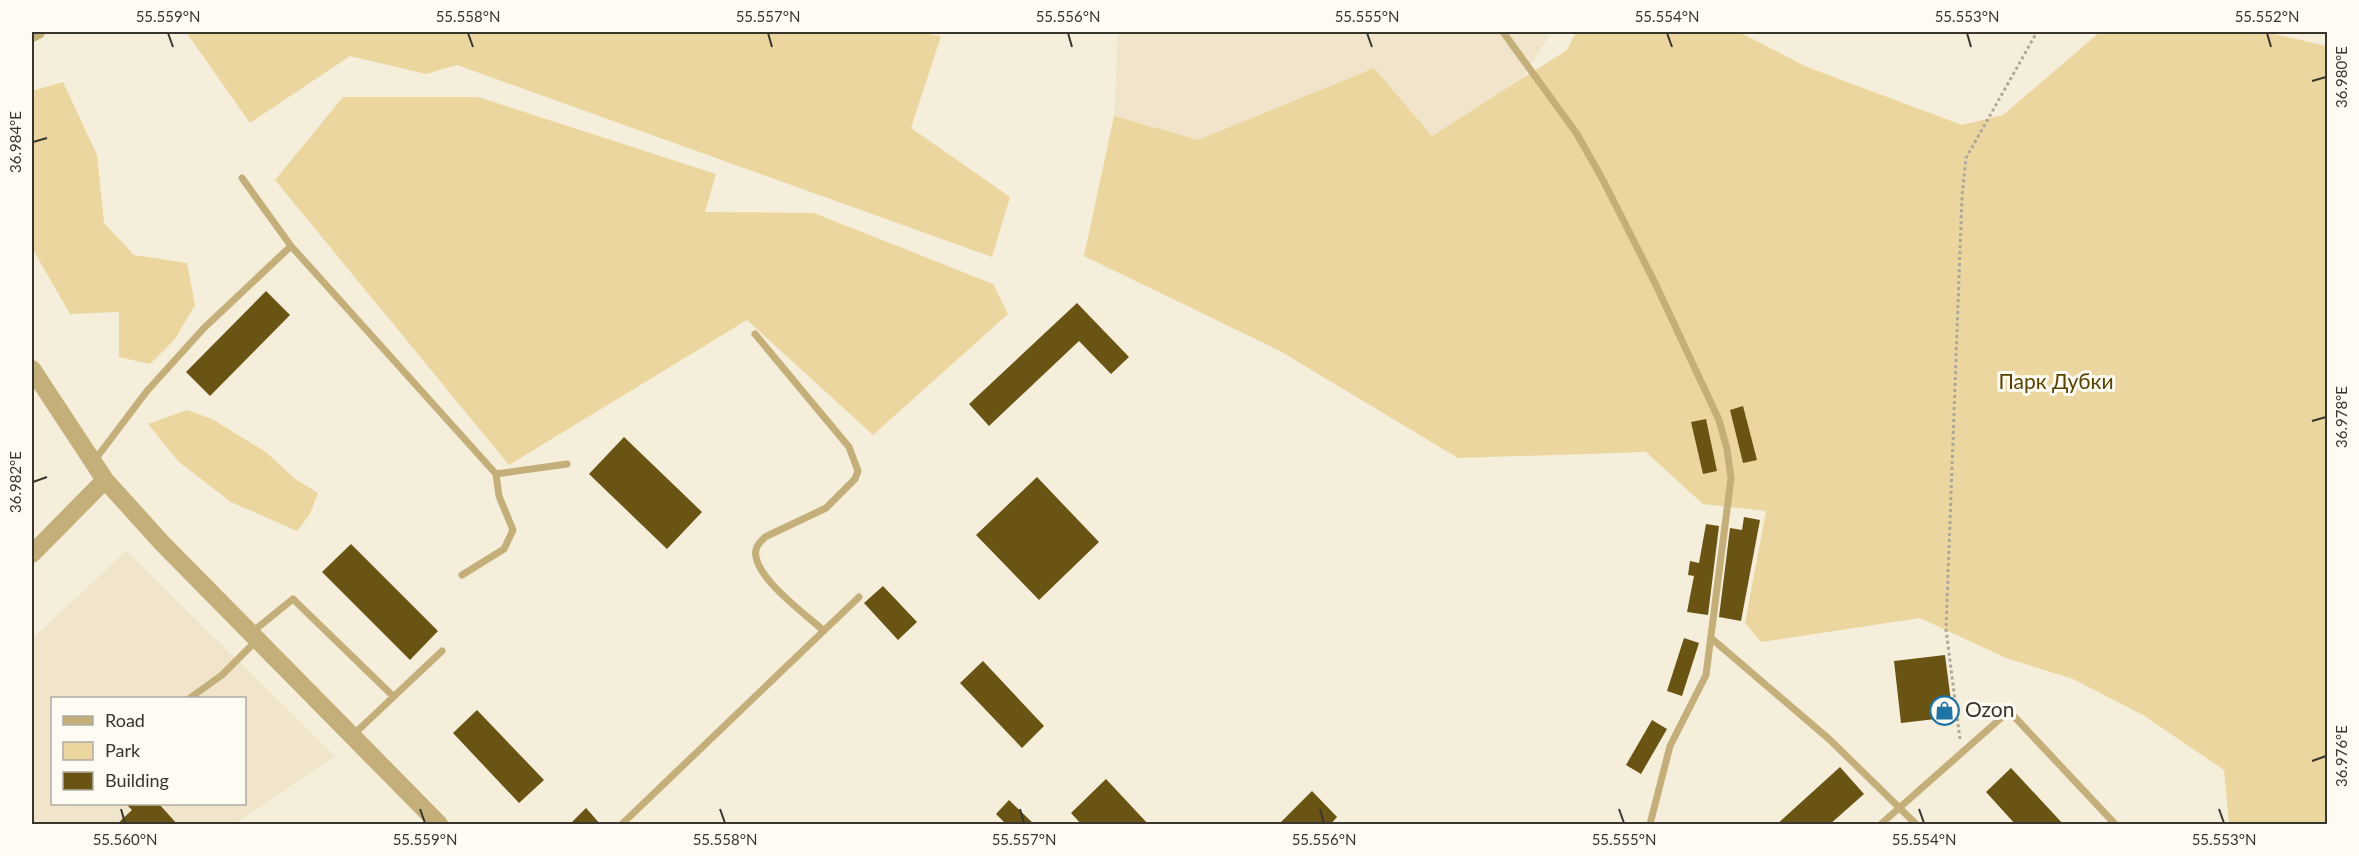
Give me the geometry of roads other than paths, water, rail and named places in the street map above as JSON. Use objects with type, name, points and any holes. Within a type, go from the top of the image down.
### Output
[{"type":"street","points":[[32,35],[38,32]]},
{"type":"street","points":[[32,369],[105,480],[162,543],[439,825]]},
{"type":"street","points":[[32,554],[105,480]]},
{"type":"lane","points":[[1503,32],[1576,134],[1604,182],[1655,283],[1719,420],[1727,449],[1731,478],[1706,675],[1670,746],[1650,825]]},
{"type":"lane","points":[[242,178],[291,246],[496,474],[499,496],[513,530],[504,549],[462,575]]},
{"type":"lane","points":[[93,463],[147,391],[204,328],[291,246]]},
{"type":"lane","points":[[755,334],[849,447],[858,471],[855,479],[826,508],[765,537],[757,544],[755,555],[759,568],[768,580],[824,631]]},
{"type":"lane","points":[[496,474],[567,464]]},
{"type":"lane","points":[[622,825],[859,597]]},
{"type":"lane","points":[[193,697],[222,675],[254,637],[293,599],[393,696]]},
{"type":"lane","points":[[1711,638],[1828,738],[1916,825]]},
{"type":"lane","points":[[351,737],[442,651]]},
{"type":"lane","points":[[1881,825],[2009,711],[2115,825]]},
{"type":"place","name":"Ozon","points":[[1944,710]]},
{"type":"park label","name":"Парк Дубки","points":[[2056,382]]}]
